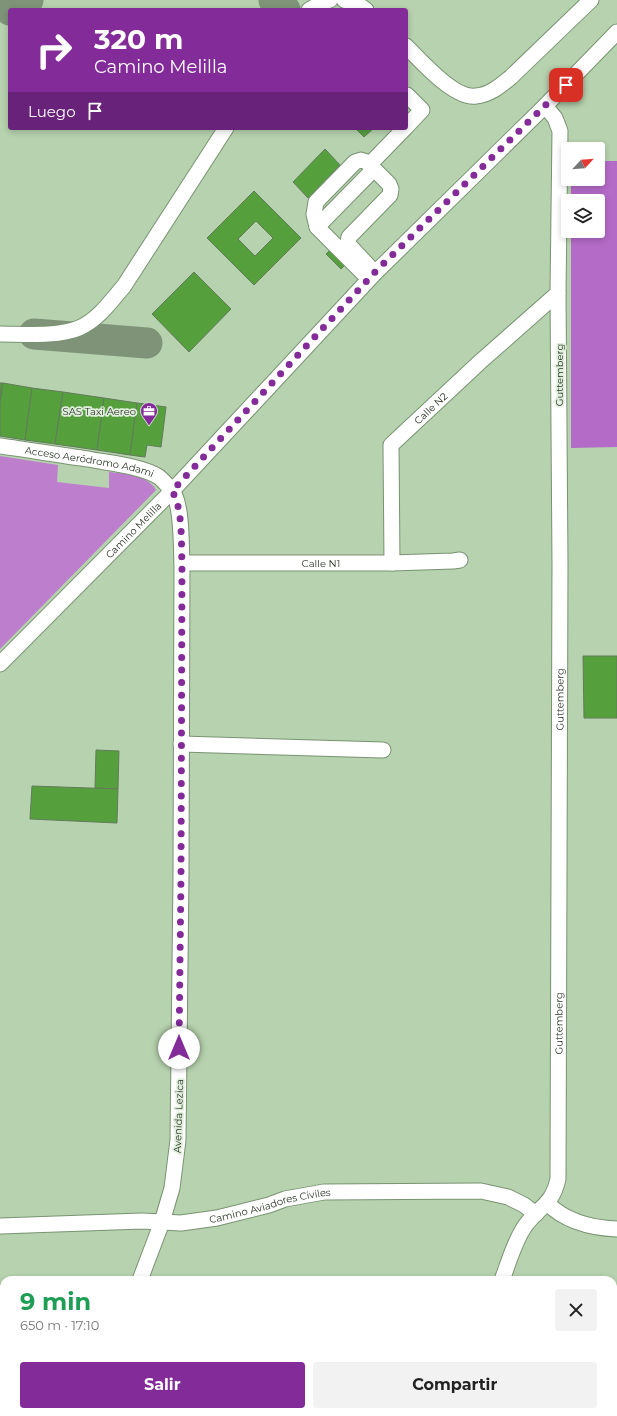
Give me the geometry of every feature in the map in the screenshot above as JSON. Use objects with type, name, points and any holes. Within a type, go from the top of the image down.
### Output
[{"type":"street","points":[[312,8],[330,0]]},
{"type":"street","points":[[344,0],[363,8]]},
{"type":"street","points":[[408,48],[454,90],[475,96],[488,93],[511,77],[591,0]]},
{"type":"street","name":"Camino Melilla","points":[[0,664],[172,491],[372,276],[545,106],[617,32]]},
{"type":"street","points":[[408,96],[422,110],[408,124]]},
{"type":"street","name":"Guttemberg","points":[[504,1276],[524,1227],[550,1200],[556,1190],[559,1159],[560,564],[558,293],[560,131],[555,118],[545,106]]},
{"type":"street","points":[[0,334],[63,333],[80,328],[104,310],[128,280],[225,130]]},
{"type":"street","points":[[372,276],[346,250],[317,227],[402,130]]},
{"type":"street","points":[[346,250],[349,237],[390,195],[391,189],[389,184],[372,166]]},
{"type":"street","name":"Calle N2","points":[[392,563],[391,445],[481,361],[558,293]]},
{"type":"street","name":"Acceso Aeródromo Adami","points":[[0,446],[120,464],[159,477],[172,491]]},
{"type":"street","name":"Avenida Lezica","points":[[142,1276],[162,1222],[172,1188],[178,1133],[182,563],[181,530],[175,496],[172,491]]},
{"type":"street","name":"Calle N1","points":[[182,563],[392,563],[460,560]]},
{"type":"street","points":[[181,744],[384,750]]},
{"type":"street","name":"Camino Aviadores Civiles","points":[[0,1226],[142,1221],[181,1223],[217,1218],[269,1205],[285,1199],[324,1192],[481,1191],[499,1194],[512,1199],[524,1205],[536,1214]]},
{"type":"street","points":[[547,1203],[567,1219],[594,1227],[617,1229]]},
{"type":"shaded area","points":[[605,161],[617,161],[617,447],[571,448],[571,238],[605,238],[605,194],[571,194],[571,186],[605,186]]},
{"type":"shaded area","points":[[0,456],[58,465],[57,482],[109,488],[109,472],[142,478],[148,481],[156,490],[0,649]]},
{"type":"building","points":[[357,130],[372,130],[364,137]]},
{"type":"building","points":[[325,149],[340,165],[308,198],[293,182]]},
{"type":"building","points":[[254,191],[301,238],[254,285],[207,238]],"holes":[[[256,221],[273,238],[255,256],[238,239]]]},
{"type":"building","points":[[332,248],[347,263],[341,269],[326,254]]},
{"type":"building","points":[[194,272],[231,309],[189,352],[152,314]]},
{"type":"building","points":[[0,383],[3,383],[0,403]]},
{"type":"building","points":[[3,383],[32,388],[25,440],[0,436],[0,403]]},
{"type":"building","points":[[32,388],[63,392],[55,444],[25,440]]},
{"type":"building","points":[[63,392],[104,398],[97,450],[55,444]]},
{"type":"building","points":[[104,398],[137,403],[130,455],[97,450]]},
{"type":"building","name":"SAS Taxi Aereo","points":[[137,403],[166,407],[161,447],[147,445],[145,457],[130,455]]},
{"type":"building","points":[[583,656],[617,656],[617,718],[584,718]]},
{"type":"building","points":[[96,750],[119,751],[118,789],[95,788]]},
{"type":"building","points":[[32,786],[118,789],[117,823],[30,819]]},
{"type":"taxiway","points":[[14,8],[28,0]]},
{"type":"taxiway","points":[[274,0],[283,8]]},
{"type":"taxiway","points":[[34,334],[147,343]]},
{"type":"place","name":"SAS Taxi Aereo","points":[[149,426]]},
{"type":"route","points":[[179,1048],[182,563],[181,530],[175,496],[172,491],[375,272],[566,85]]}]
